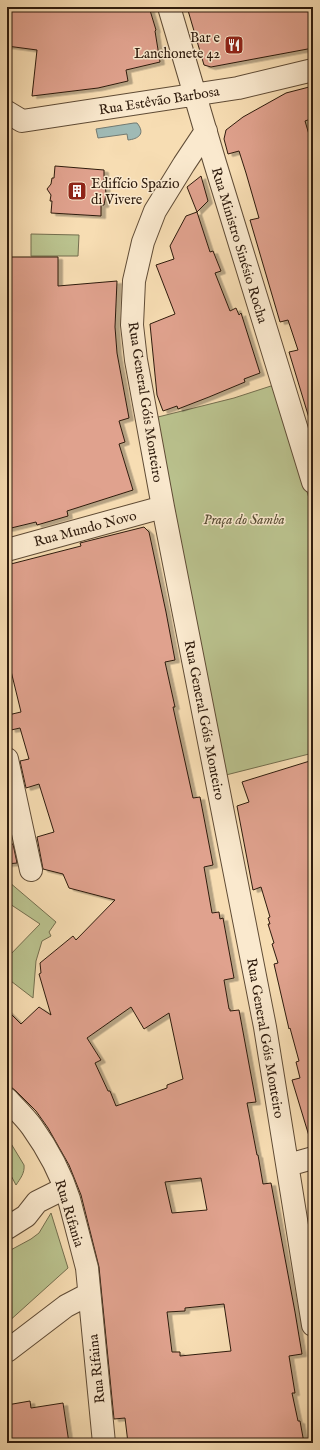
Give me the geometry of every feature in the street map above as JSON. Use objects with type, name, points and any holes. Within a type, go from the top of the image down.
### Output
[{"type":"street","name":"Rua Ministro Sinésio Rocha","points":[[170,7],[206,131],[313,482]]},
{"type":"street","name":"Rua Estêvão Barbosa","points":[[7,112],[22,121],[238,88],[313,70]]},
{"type":"street","name":"Rua General Góis Monteiro","points":[[206,131],[155,211],[143,242],[134,281],[132,332],[163,506],[265,1027],[313,1325]]},
{"type":"street","name":"Rua Mundo Novo","points":[[7,550],[163,506]]},
{"type":"street","points":[[7,759],[31,870]]},
{"type":"street","name":"Rua Rifania","points":[[7,1099],[31,1126],[50,1156],[66,1188],[86,1268],[89,1294]]},
{"type":"street","points":[[288,1165],[313,1158]]},
{"type":"street","points":[[7,1228],[26,1216],[37,1202],[66,1188]]},
{"type":"street","points":[[7,1351],[66,1306],[89,1294]]},
{"type":"street","name":"Rua Rifaina","points":[[89,1294],[104,1443]]},
{"type":"green space","points":[[31,234],[79,235],[78,256],[31,256]]},
{"type":"green space","name":"Praça do Samba","points":[[274,385],[313,511],[313,753],[222,776],[154,418],[234,398]]},
{"type":"green space","points":[[7,882],[9,882],[56,922],[49,932],[51,936],[42,941],[36,961],[33,998],[7,978],[7,958],[40,924],[10,904],[7,904]]},
{"type":"green space","points":[[7,1137],[24,1165],[21,1178],[16,1185],[7,1168]]},
{"type":"green space","points":[[51,1213],[68,1268],[7,1323],[7,1252],[39,1233]]},
{"type":"water","points":[[137,123],[141,130],[138,137],[128,140],[127,134],[98,138],[96,129]]},
{"type":"building","points":[[7,7],[149,7],[156,30],[160,62],[126,70],[128,81],[98,88],[32,96],[37,50],[7,46]]},
{"type":"building","points":[[187,7],[313,7],[313,48],[211,67],[204,65]]},
{"type":"building","points":[[313,86],[313,118],[305,121],[313,148],[313,418],[309,418],[289,352],[298,350],[288,320],[280,322],[250,220],[259,218],[246,173],[239,151],[228,154],[224,139],[226,130],[243,117],[286,93]]},
{"type":"building","name":"Edifício Spazio di Vivere","points":[[55,166],[104,170],[106,194],[104,205],[101,205],[101,216],[51,213],[51,195],[47,189],[51,184],[52,178],[54,178]]},
{"type":"building","points":[[201,176],[208,201],[197,212],[187,187]]},
{"type":"building","points":[[197,212],[210,252],[213,251],[221,271],[215,273],[230,311],[236,308],[239,315],[241,313],[260,373],[244,379],[245,382],[209,397],[178,409],[177,406],[163,411],[157,395],[150,324],[175,314],[156,265],[174,259],[170,246],[186,216]]},
{"type":"building","points":[[7,257],[58,257],[58,286],[117,281],[115,327],[117,353],[129,418],[119,421],[125,442],[119,444],[133,490],[67,511],[68,516],[37,525],[36,522],[7,529]]},
{"type":"building","points":[[144,527],[149,532],[175,660],[165,662],[175,707],[173,707],[193,798],[200,797],[213,865],[204,867],[212,913],[219,912],[220,919],[223,918],[234,978],[224,980],[229,1009],[230,1011],[239,1010],[256,1102],[247,1103],[263,1184],[271,1183],[295,1312],[302,1354],[289,1356],[295,1393],[292,1393],[298,1421],[300,1421],[304,1443],[128,1443],[125,1418],[114,1419],[99,1267],[81,1195],[69,1165],[48,1128],[36,1111],[16,1091],[11,1087],[7,1087],[7,1010],[21,1024],[39,1007],[51,1015],[39,974],[41,973],[40,963],[73,936],[76,940],[115,900],[69,888],[63,874],[43,869],[37,837],[54,832],[39,784],[26,788],[20,761],[29,759],[20,728],[11,730],[8,715],[21,712],[11,671],[7,672],[7,565],[81,546],[80,543]],"holes":[[[131,1007],[144,1029],[169,1013],[183,1079],[167,1085],[167,1088],[116,1106],[95,1063],[101,1060],[87,1038]],[[201,1178],[207,1210],[172,1213],[165,1182]],[[224,1304],[231,1351],[180,1356],[180,1352],[172,1352],[167,1312],[185,1311],[185,1308]]]},
{"type":"building","points":[[313,760],[313,1136],[309,1136],[292,1080],[300,1078],[296,1062],[299,1061],[290,1028],[289,1029],[274,964],[278,963],[268,924],[270,924],[268,918],[270,917],[261,887],[253,890],[237,806],[249,802],[242,782]]},
{"type":"building","points":[[13,844],[17,863],[7,864],[7,845]]},
{"type":"building","points":[[30,1401],[31,1408],[63,1403],[69,1443],[7,1443],[7,1405]]},
{"type":"place","name":"Bar e Lanchonete 42","points":[[234,45]]},
{"type":"place","name":"Edifício Spazio di Vivere","points":[[77,191]]}]
